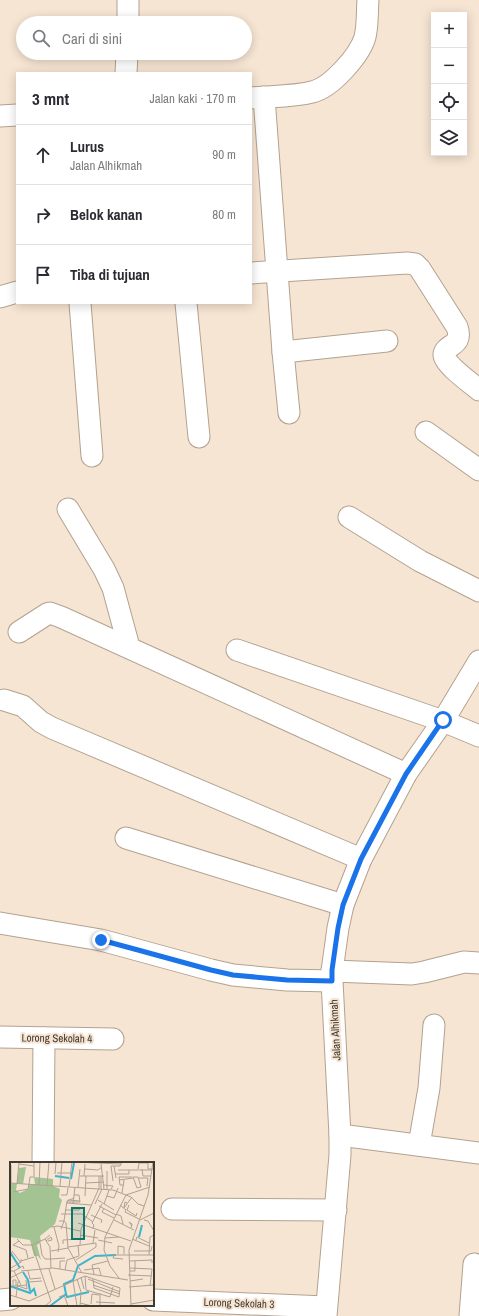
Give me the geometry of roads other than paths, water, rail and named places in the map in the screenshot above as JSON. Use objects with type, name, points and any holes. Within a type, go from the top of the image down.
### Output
[{"type":"street","points":[[128,0],[128,16]]},
{"type":"street","points":[[289,413],[277,271],[258,97],[298,95],[314,92],[331,83],[344,70],[362,43],[367,25],[368,0]]},
{"type":"street","points":[[126,72],[127,60]]},
{"type":"street","points":[[0,116],[16,115]]},
{"type":"street","points":[[252,273],[407,262],[415,264],[420,269],[458,327],[460,334],[458,340],[444,353],[445,358],[450,365],[479,390]]},
{"type":"street","points":[[0,297],[16,292]]},
{"type":"street","points":[[80,304],[92,456]]},
{"type":"street","points":[[186,304],[199,437]]},
{"type":"street","points":[[283,352],[387,341]]},
{"type":"street","points":[[426,432],[479,470]]},
{"type":"street","points":[[68,509],[104,569],[113,588],[129,647]]},
{"type":"street","points":[[349,517],[420,561],[479,591]]},
{"type":"street","points":[[20,632],[44,615],[50,614],[61,616],[406,774]]},
{"type":"street","points":[[237,650],[443,720],[479,736]]},
{"type":"street","name":"Jalan Alhikmah","points":[[326,1311],[336,1210],[340,1135],[332,976],[338,928],[343,905],[361,859],[406,774],[443,720],[479,661]]},
{"type":"street","points":[[4,700],[23,706],[41,722],[52,728],[361,859]]},
{"type":"street","points":[[126,838],[343,905]]},
{"type":"street","points":[[0,923],[101,940],[233,975],[287,980],[332,976],[412,974],[464,962],[479,963]]},
{"type":"street","points":[[419,1145],[429,1088],[434,1025]]},
{"type":"street","name":"Lorong Sekolah 4","points":[[0,1037],[114,1039]]},
{"type":"street","points":[[42,1162],[44,1038]]},
{"type":"street","points":[[340,1135],[479,1153]]},
{"type":"street","points":[[172,1209],[336,1210]]},
{"type":"street","points":[[470,1316],[474,1264]]},
{"type":"street","points":[[0,1300],[10,1299]]},
{"type":"street","name":"Lorong Sekolah 3","points":[[154,1300],[326,1311]]}]
